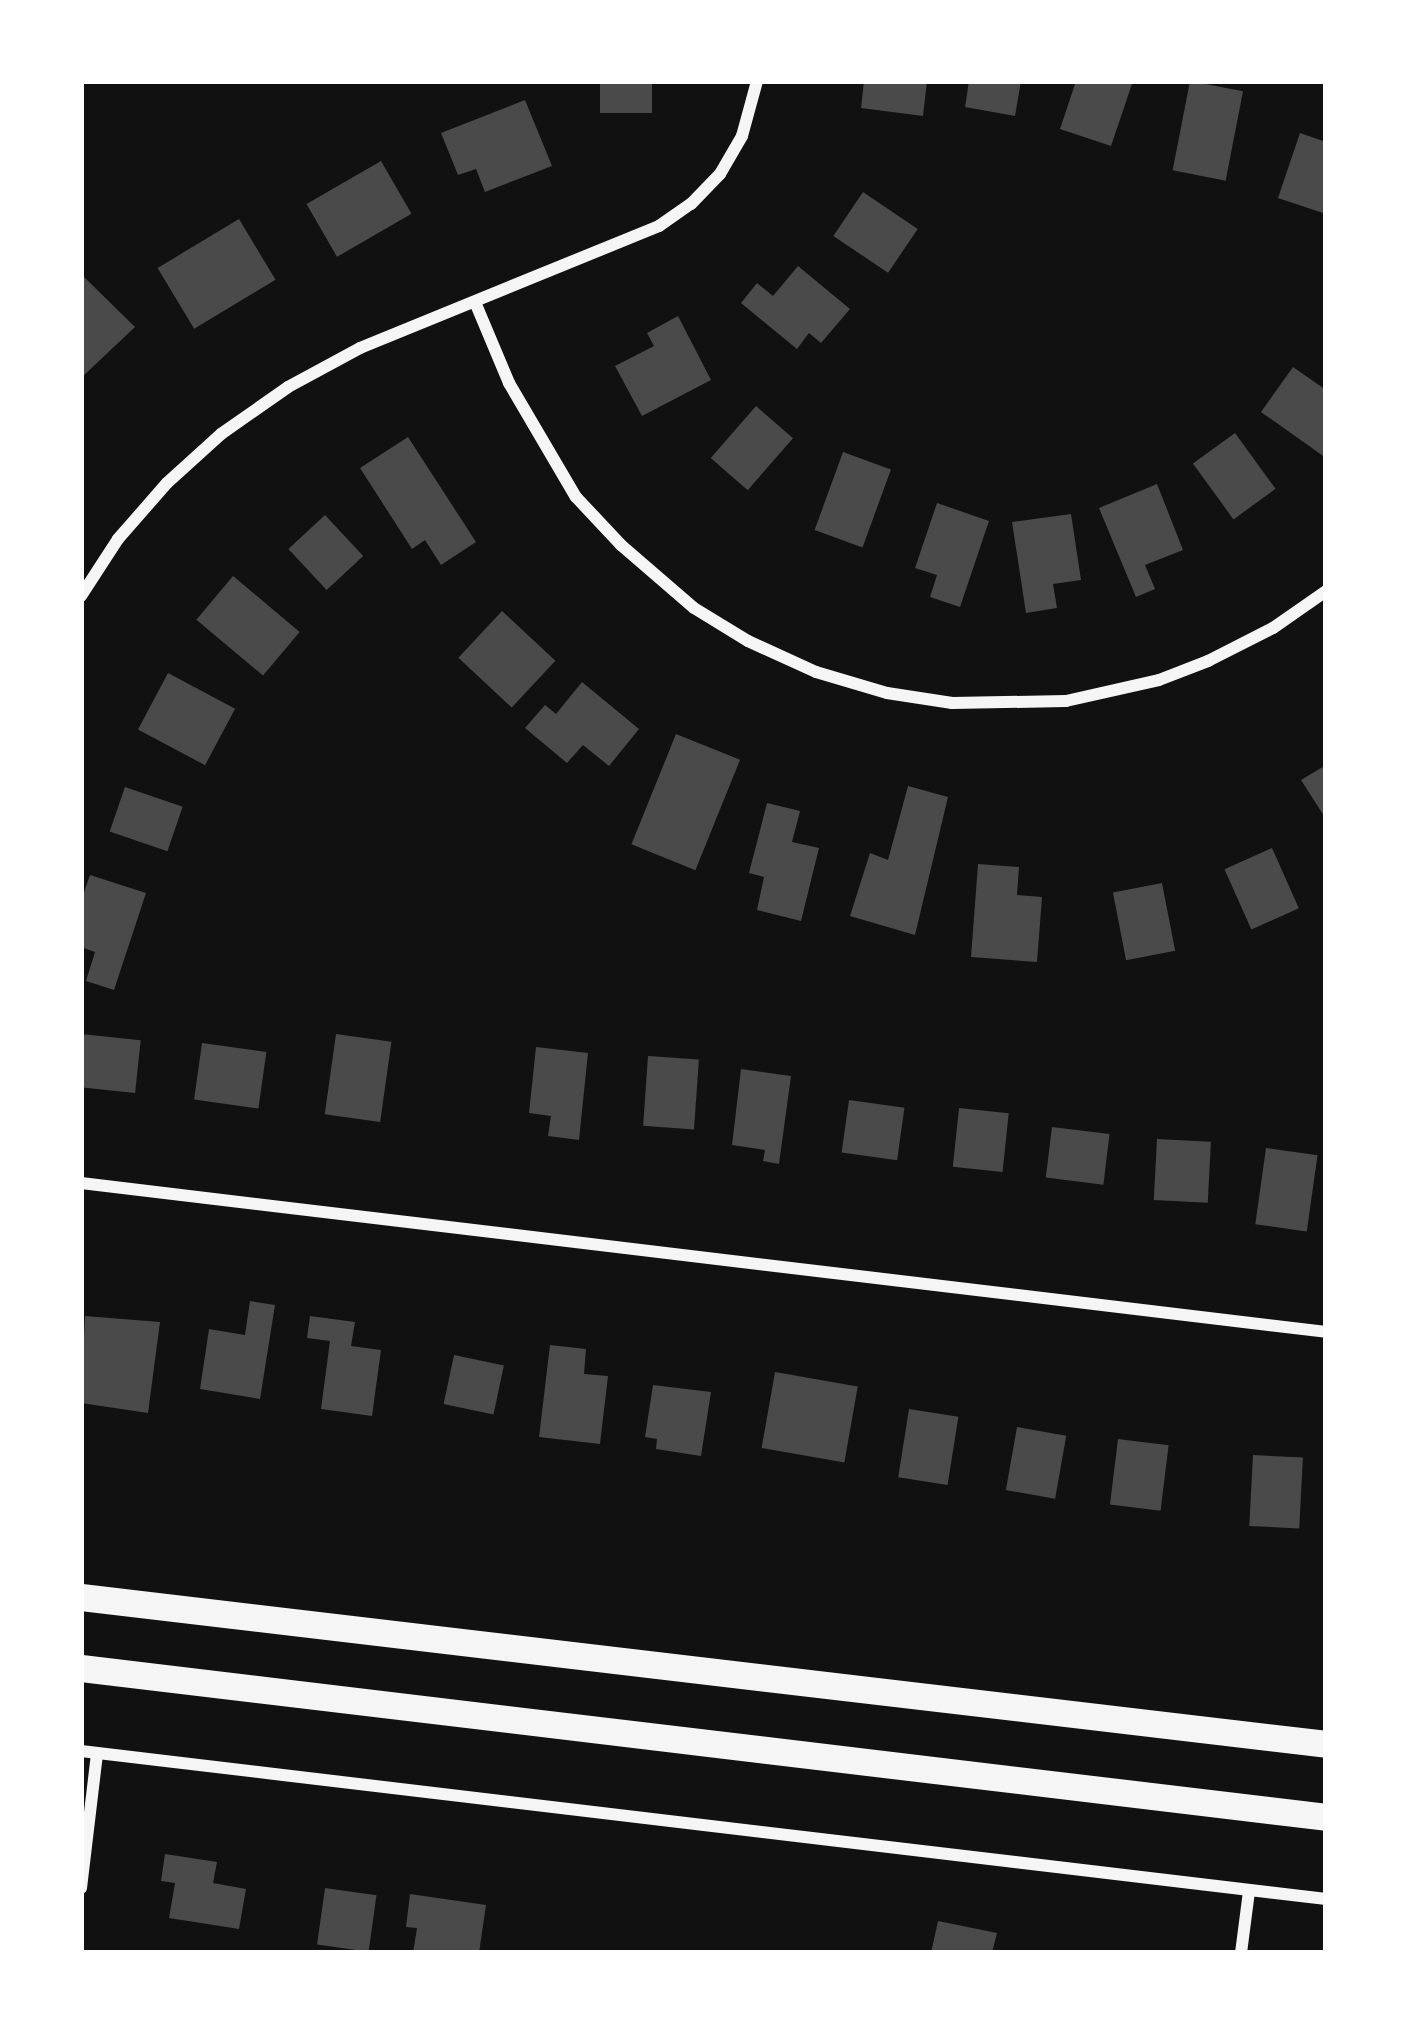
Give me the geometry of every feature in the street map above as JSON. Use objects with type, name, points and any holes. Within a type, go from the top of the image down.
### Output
[{"type":"highway","points":[[81,1597],[1326,1744]]},
{"type":"highway","points":[[81,1669],[1326,1816]]},
{"type":"street","points":[[81,596],[118,539],[167,483],[221,434],[288,387],[360,347],[659,226],[691,204],[720,174],[742,136],[757,81]]},
{"type":"street","points":[[475,302],[544,448],[606,529],[694,608],[748,641],[816,672],[887,693],[952,703],[1066,701],[1159,680],[1208,661],[1326,592]]},
{"type":"street","points":[[81,1183],[1326,1332]]},
{"type":"street","points":[[81,1751],[1326,1899]]},
{"type":"street","points":[[81,1888],[97,1753]]},
{"type":"street","points":[[1241,1953],[1249,1891]]},
{"type":"building","points":[[600,81],[652,81],[652,113],[600,113]]},
{"type":"building","points":[[864,81],[927,81],[923,116],[861,108]]},
{"type":"building","points":[[969,81],[1021,81],[1015,116],[965,107]]},
{"type":"building","points":[[1076,81],[1133,81],[1111,146],[1060,129]]},
{"type":"building","points":[[1190,81],[1243,91],[1226,181],[1173,170]]},
{"type":"building","points":[[525,100],[552,166],[485,192],[476,169],[458,175],[441,133]]},
{"type":"building","points":[[1300,133],[1326,142],[1326,214],[1278,198]]},
{"type":"building","points":[[381,161],[412,214],[337,257],[307,204]]},
{"type":"building","points":[[863,192],[918,229],[888,273],[833,236]]},
{"type":"building","points":[[239,219],[276,280],[194,329],[158,268]]},
{"type":"building","points":[[798,266],[850,309],[821,343],[809,333],[797,349],[741,303],[757,283],[773,296]]},
{"type":"building","points":[[81,274],[135,327],[81,378]]},
{"type":"building","points":[[678,316],[711,380],[642,416],[615,366],[654,346],[647,333]]},
{"type":"building","points":[[1293,367],[1326,390],[1326,458],[1261,412]]},
{"type":"building","points":[[756,406],[793,438],[748,490],[711,458]]},
{"type":"building","points":[[1235,433],[1276,489],[1233,519],[1193,464]]},
{"type":"building","points":[[408,437],[476,542],[441,565],[425,540],[412,549],[360,468]]},
{"type":"building","points":[[843,452],[891,469],[863,547],[815,530]]},
{"type":"building","points":[[1157,484],[1183,550],[1145,565],[1155,589],[1136,597],[1099,508]]},
{"type":"building","points":[[937,503],[989,521],[960,607],[930,597],[937,575],[915,568]]},
{"type":"building","points":[[1071,514],[1081,580],[1053,584],[1057,608],[1026,613],[1012,522]]},
{"type":"building","points":[[325,515],[363,556],[327,590],[288,549]]},
{"type":"building","points":[[233,576],[300,632],[263,676],[196,620]]},
{"type":"building","points":[[502,611],[555,661],[512,708],[458,658]]},
{"type":"building","points":[[168,673],[235,709],[205,765],[138,730]]},
{"type":"building","points":[[582,682],[639,729],[609,766],[583,745],[567,763],[525,728],[545,705],[556,714]]},
{"type":"building","points":[[676,734],[740,760],[695,870],[631,844]]},
{"type":"building","points":[[1326,765],[1326,819],[1301,780]]},
{"type":"building","points":[[908,786],[948,797],[915,935],[850,916],[870,853],[888,860]]},
{"type":"building","points":[[125,787],[183,807],[167,851],[110,831]]},
{"type":"building","points":[[767,803],[800,811],[792,842],[819,848],[801,921],[757,910],[764,877],[749,873]]},
{"type":"building","points":[[1272,848],[1299,908],[1251,929],[1224,869]]},
{"type":"building","points":[[978,864],[1019,867],[1017,895],[1042,897],[1037,962],[971,957]]},
{"type":"building","points":[[90,875],[146,893],[114,990],[86,981],[95,952],[81,947],[81,901]]},
{"type":"building","points":[[1162,883],[1175,951],[1126,960],[1113,893]]},
{"type":"building","points":[[81,1034],[141,1040],[135,1093],[81,1087]]},
{"type":"building","points":[[336,1034],[391,1042],[380,1122],[325,1114]]},
{"type":"building","points":[[202,1043],[266,1052],[258,1108],[194,1099]]},
{"type":"building","points":[[536,1047],[588,1053],[579,1140],[548,1136],[551,1116],[529,1113]]},
{"type":"building","points":[[648,1056],[699,1060],[694,1129],[643,1126]]},
{"type":"building","points":[[741,1069],[791,1076],[779,1164],[763,1161],[765,1150],[732,1145]]},
{"type":"building","points":[[849,1100],[904,1108],[897,1160],[842,1152]]},
{"type":"building","points":[[959,1108],[1009,1113],[1003,1172],[953,1167]]},
{"type":"building","points":[[1052,1127],[1110,1134],[1103,1185],[1046,1178]]},
{"type":"building","points":[[1157,1139],[1211,1142],[1208,1203],[1154,1200]]},
{"type":"building","points":[[1266,1148],[1317,1155],[1307,1231],[1255,1224]]},
{"type":"building","points":[[250,1301],[275,1305],[260,1399],[200,1389],[209,1329],[245,1335]]},
{"type":"building","points":[[85,1316],[160,1322],[148,1413],[81,1403]]},
{"type":"building","points":[[310,1316],[355,1322],[351,1346],[381,1350],[372,1416],[321,1409],[330,1341],[307,1338]]},
{"type":"building","points":[[550,1345],[586,1349],[584,1374],[608,1376],[600,1444],[539,1437]]},
{"type":"building","points":[[454,1355],[504,1366],[493,1415],[444,1404]]},
{"type":"building","points":[[775,1372],[858,1387],[844,1462],[762,1448]]},
{"type":"building","points":[[653,1385],[711,1392],[701,1456],[656,1449],[657,1439],[645,1437]]},
{"type":"building","points":[[909,1409],[958,1417],[948,1485],[898,1477]]},
{"type":"building","points":[[1017,1427],[1066,1436],[1055,1499],[1006,1490]]},
{"type":"building","points":[[1118,1439],[1169,1445],[1161,1511],[1110,1505]]},
{"type":"building","points":[[1253,1455],[1303,1458],[1299,1529],[1249,1526]]},
{"type":"building","points":[[165,1854],[217,1862],[213,1883],[246,1889],[239,1929],[169,1918],[175,1883],[161,1881]]},
{"type":"building","points":[[325,1888],[376,1895],[369,1952],[317,1944]]},
{"type":"building","points":[[410,1894],[486,1905],[479,1953],[413,1953],[417,1928],[406,1927]]},
{"type":"building","points":[[938,1921],[997,1933],[992,1953],[931,1953]]}]
